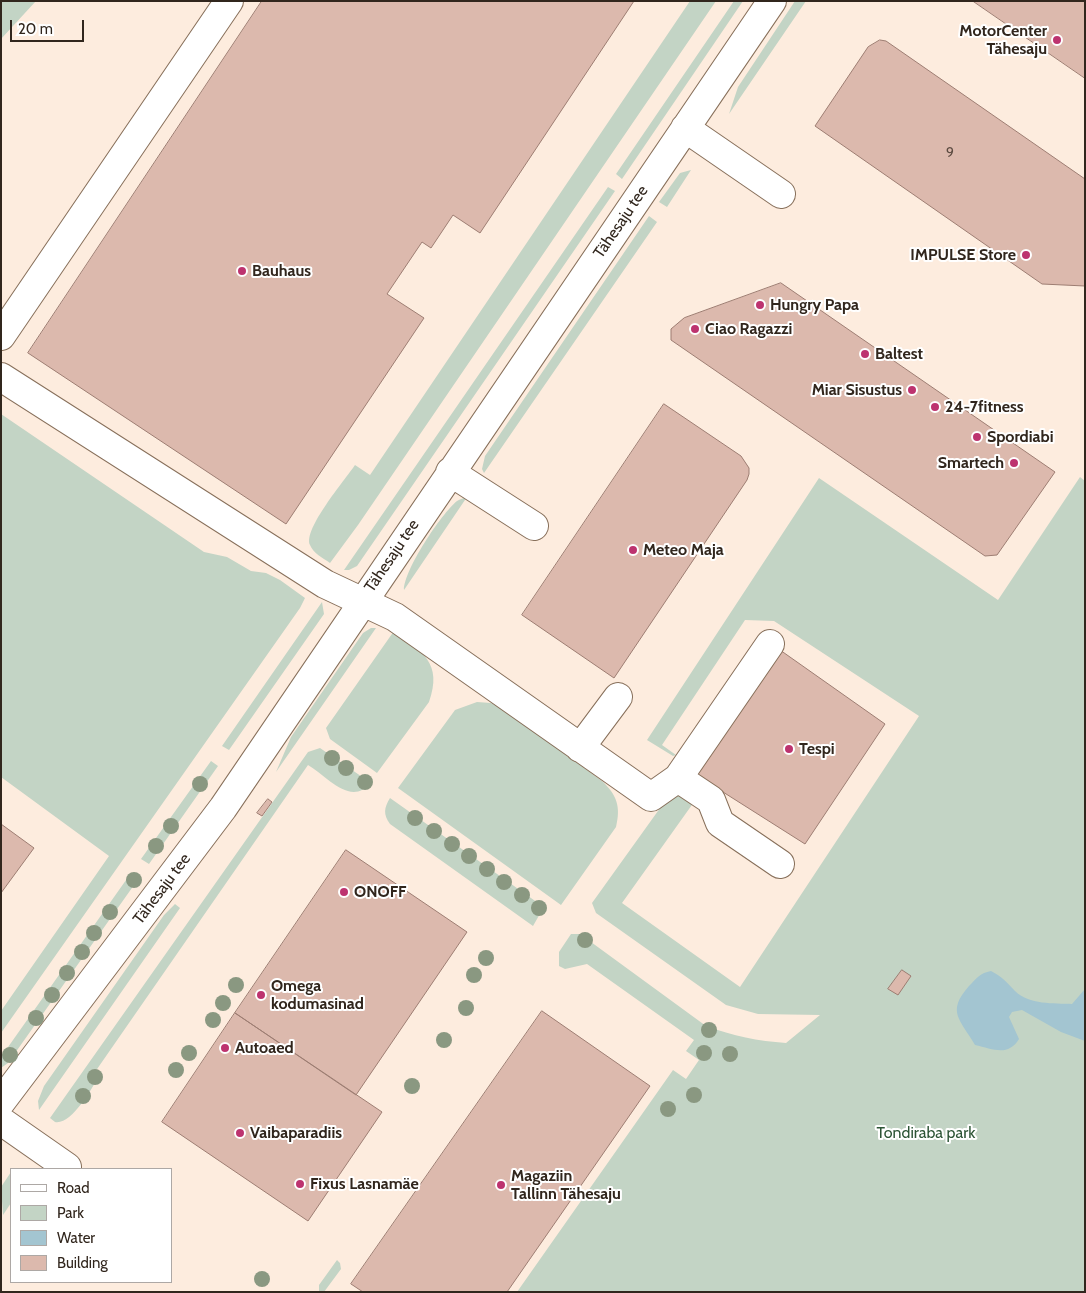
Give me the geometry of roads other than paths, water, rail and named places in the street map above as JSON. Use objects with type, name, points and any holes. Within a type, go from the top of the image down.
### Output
[{"type":"street","points":[[1,336],[229,1]]},
{"type":"street","name":"Tähesaju tee","points":[[1,1102],[223,808],[362,601],[772,1]]},
{"type":"street","points":[[685,128],[781,194]]},
{"type":"street","points":[[1,377],[325,584],[395,617],[651,798],[678,778],[770,644]]},
{"type":"street","points":[[450,472],[534,526]]},
{"type":"street","points":[[580,748],[618,697]]},
{"type":"street","points":[[678,778],[711,800],[720,823],[780,864]]},
{"type":"street","points":[[1,1121],[67,1166]]},
{"type":"water","points":[[991,971],[1002,978],[1021,996],[1034,1001],[1072,1004],[1085,989],[1085,1041],[1061,1032],[1022,1010],[1012,1012],[1009,1017],[1019,1039],[1015,1045],[1005,1050],[994,1050],[975,1045],[960,1022],[957,1009],[958,1003],[962,995],[977,978]]},
{"type":"place","name":"MotorCenter Tähesaju","points":[[1057,40]]},
{"type":"place","name":"IMPULSE Store","points":[[1026,255]]},
{"type":"place","name":"Bauhaus","points":[[242,271]]},
{"type":"place","name":"Hungry Papa","points":[[760,305]]},
{"type":"place","name":"Ciao Ragazzi","points":[[695,329]]},
{"type":"place","name":"Baltest","points":[[865,354]]},
{"type":"place","name":"Miar Sisustus","points":[[912,390]]},
{"type":"place","name":"24-7fitness","points":[[935,407]]},
{"type":"place","name":"Spordiabi","points":[[977,437]]},
{"type":"place","name":"Smartech","points":[[1014,463]]},
{"type":"place","name":"Meteo Maja","points":[[633,550]]},
{"type":"place","name":"Tespi","points":[[789,749]]},
{"type":"place","name":"ONOFF","points":[[344,892]]},
{"type":"place","name":"Omega kodumasinad","points":[[261,995]]},
{"type":"place","name":"Autoaed","points":[[225,1048]]},
{"type":"place","name":"Vaibaparadiis","points":[[240,1133]]},
{"type":"place","name":"Fixus Lasnamäe","points":[[300,1184]]},
{"type":"place","name":"Magaziin Tallinn Tähesaju","points":[[501,1185]]},
{"type":"park label","name":"Tondiraba park","points":[[926,1133]]}]
